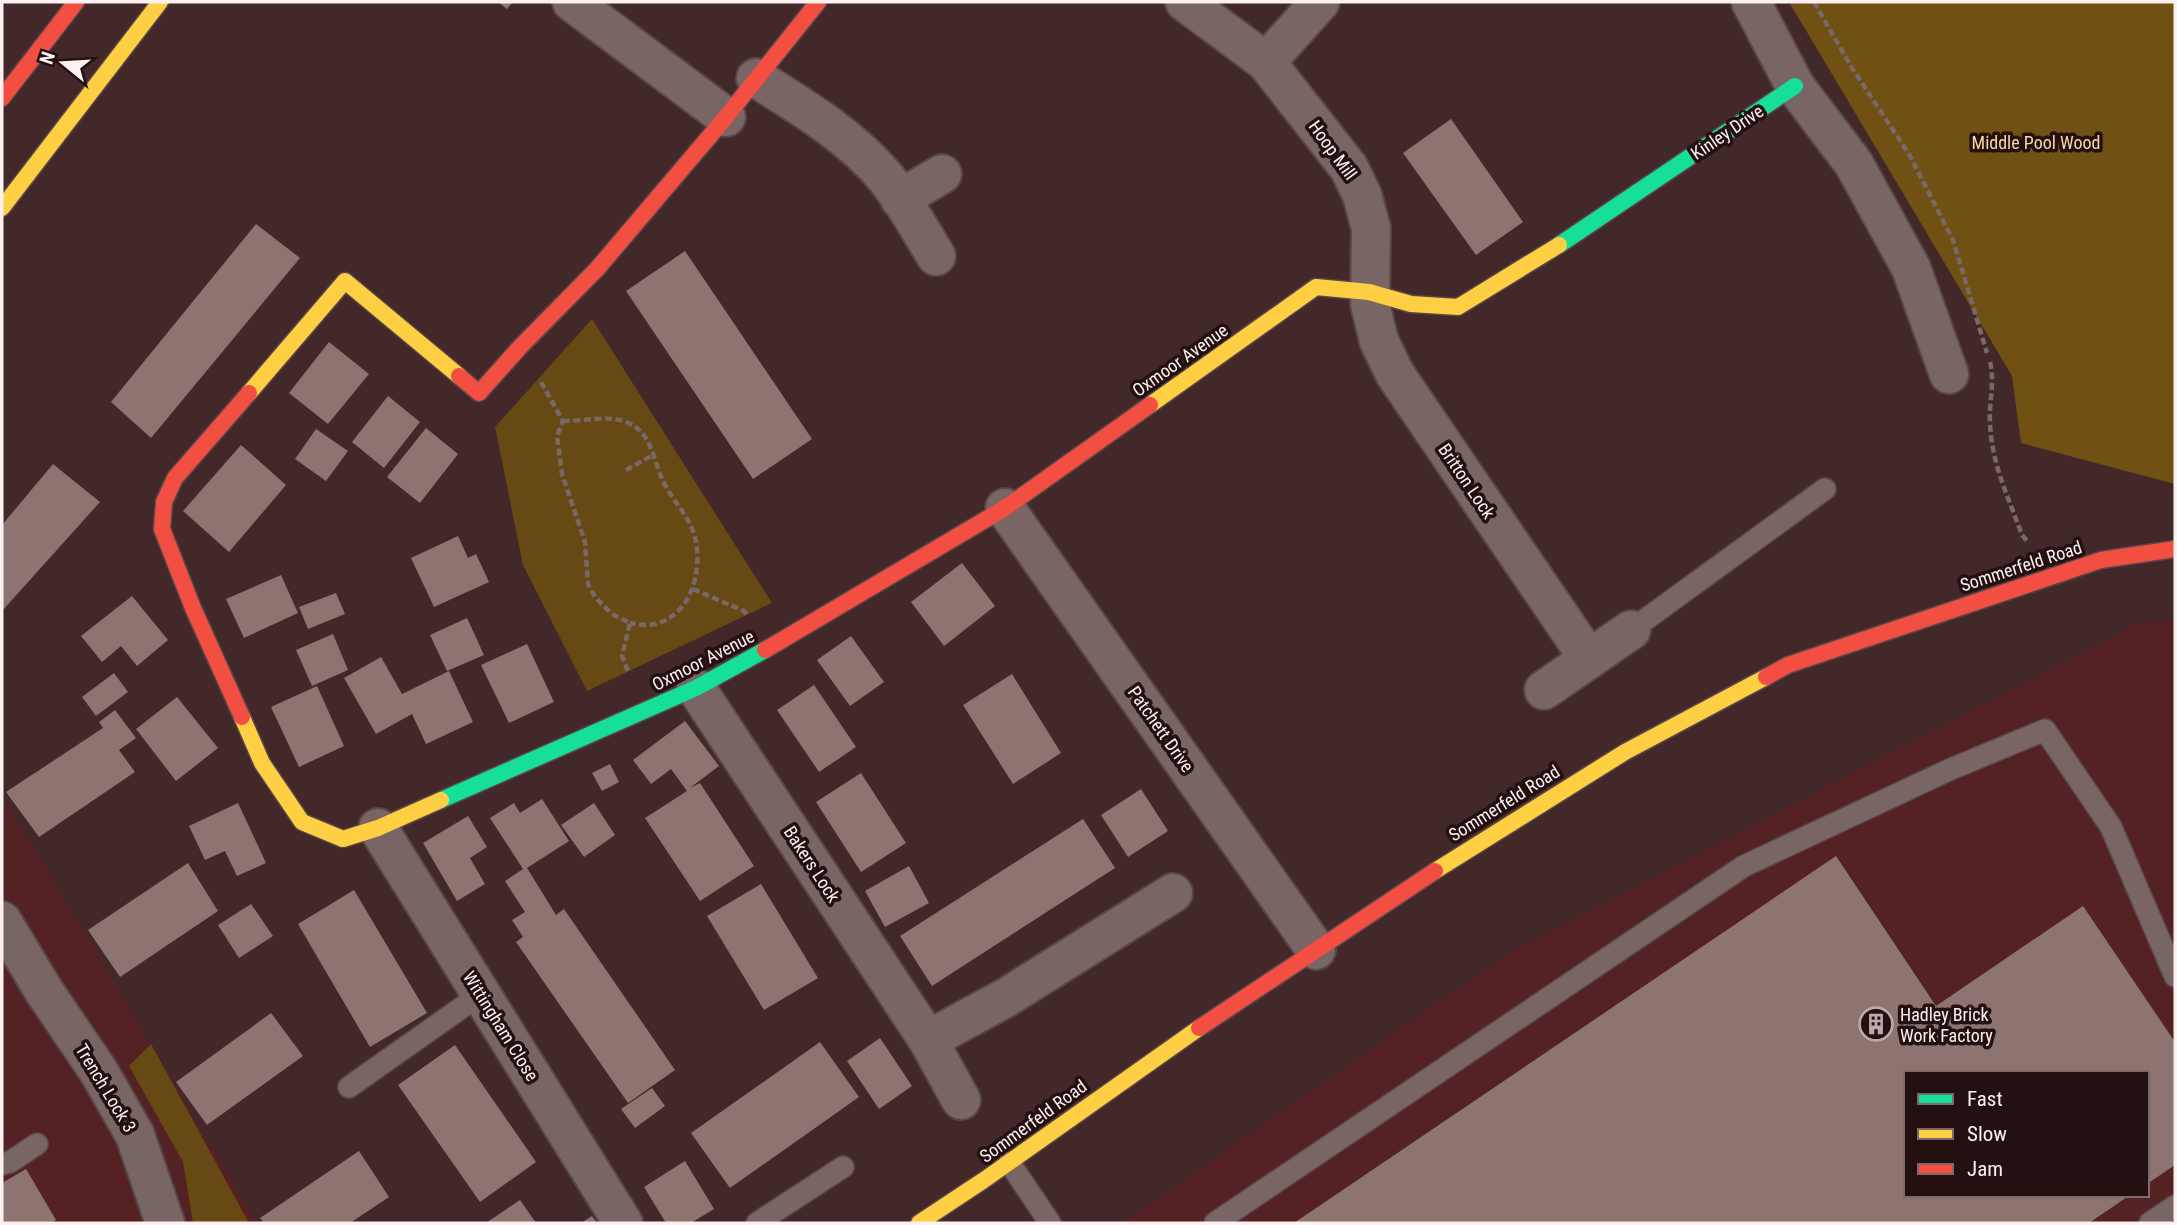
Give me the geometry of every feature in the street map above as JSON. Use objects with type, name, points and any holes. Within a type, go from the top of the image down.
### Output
[{"type":"main road","points":[[2,98],[76,2]]},
{"type":"main road","points":[[2,208],[160,2]]},
{"type":"main road","points":[[521,346],[597,269],[726,117],[818,2]]},
{"type":"main road","name":"Kinley Drive","points":[[1369,292],[1411,304],[1458,307],[1587,227],[1795,86]]},
{"type":"main road","name":"Oxmoor Avenue","points":[[521,346],[480,393],[345,281],[175,478],[164,502],[162,529],[193,608],[262,763],[302,822],[343,839],[378,828],[696,688],[1005,508],[1316,287],[1369,292]]},
{"type":"main road","name":"Sommerfeld Road","points":[[919,1223],[1146,1064],[1470,847],[1625,752],[1788,665],[1963,604],[2101,560],[2175,549]]},
{"type":"street","points":[[572,2],[726,117]]},
{"type":"street","name":"Hoop Mill","points":[[1185,2],[1266,62],[1349,168],[1362,195],[1371,228],[1369,292]]},
{"type":"street","points":[[1266,62],[1320,2]]},
{"type":"street","points":[[1751,2],[1795,86],[1854,164],[1911,268],[1949,374]]},
{"type":"street","points":[[756,78],[829,126],[863,154],[886,178],[936,256]]},
{"type":"street","points":[[900,199],[942,174]]},
{"type":"street","name":"Britton Lock","points":[[1369,292],[1380,341],[1395,374],[1589,659]]},
{"type":"street","name":"Patchett Drive","points":[[1005,508],[1316,950]]},
{"type":"street","points":[[1544,690],[1631,630]]},
{"type":"street","name":"Bakers Lock","points":[[696,688],[928,1040],[961,1100]]},
{"type":"street","name":"Wittingham Close","points":[[378,828],[623,1223]]},
{"type":"street","points":[[928,1040],[1007,997],[1173,893]]},
{"type":"street","name":"Trench Lock 3","points":[[2,921],[14,971],[44,991],[99,1072],[135,1135],[165,1223]]},
{"type":"lane","points":[[1631,630],[1825,489]]},
{"type":"lane","points":[[1215,1223],[1744,866],[1951,769],[2045,730],[2111,827],[2175,976]]},
{"type":"lane","points":[[349,1087],[481,994]]},
{"type":"lane","points":[[2,1164],[10,1162],[37,1144]]},
{"type":"lane","points":[[1009,1162],[1050,1223]]},
{"type":"lane","points":[[757,1223],[844,1167]]},
{"type":"lane","points":[[2150,1223],[2175,1206]]},
{"type":"path","points":[[521,346],[563,421]]},
{"type":"path","points":[[607,417],[628,422],[644,435],[664,483],[680,506],[694,534],[697,560],[693,589],[686,602],[671,616],[646,625],[629,623],[612,614],[595,597],[588,584],[584,542],[562,474],[557,436],[563,421],[589,421],[607,417]]},
{"type":"path","points":[[626,470],[654,454]]},
{"type":"path","points":[[693,589],[744,611],[770,646]]},
{"type":"path","points":[[629,623],[622,656],[642,711]]},
{"type":"shaded area","points":[[592,319],[772,603],[587,691],[523,565],[495,427]]},
{"type":"shaded area","points":[[2175,620],[2175,1223],[1122,1223],[1504,956],[2140,622]]},
{"type":"shaded area","points":[[2,794],[151,1044],[258,1223],[2,1223]]},
{"type":"shaded area","points":[[151,1044],[249,1223],[193,1223],[183,1162],[129,1066]]},
{"type":"green space","name":"Middle Pool Wood","points":[[1789,2],[2175,2],[2175,484],[2021,443],[2012,376]]},
{"type":"building","points":[[498,2],[513,2],[507,9]]},
{"type":"building","points":[[1451,119],[1523,222],[1476,255],[1403,153]]},
{"type":"building","points":[[256,224],[300,258],[151,438],[111,402]]},
{"type":"building","points":[[685,251],[812,439],[753,479],[626,291]]},
{"type":"building","points":[[329,342],[369,374],[328,424],[289,393]]},
{"type":"building","points":[[388,396],[420,422],[384,468],[352,442]]},
{"type":"building","points":[[426,428],[458,454],[420,503],[387,477]]},
{"type":"building","points":[[316,429],[348,451],[326,481],[295,459]]},
{"type":"building","points":[[241,445],[286,485],[229,552],[183,511]]},
{"type":"building","points":[[53,464],[100,502],[2,611],[2,525]]},
{"type":"building","points":[[458,536],[468,558],[476,554],[489,582],[434,607],[411,558]]},
{"type":"building","points":[[962,563],[995,606],[944,646],[911,602]]},
{"type":"building","points":[[281,575],[298,613],[244,638],[226,599]]},
{"type":"building","points":[[336,593],[345,614],[308,629],[299,607]]},
{"type":"building","points":[[132,596],[168,640],[137,666],[121,646],[102,662],[81,636]]},
{"type":"building","points":[[467,618],[484,655],[447,671],[430,635]]},
{"type":"building","points":[[333,634],[348,670],[312,686],[296,650]]},
{"type":"building","points":[[851,636],[884,682],[850,706],[817,660]]},
{"type":"building","points":[[527,644],[554,702],[509,723],[481,665]]},
{"type":"building","points":[[381,657],[402,694],[449,671],[473,722],[426,744],[412,714],[376,734],[344,678]]},
{"type":"building","points":[[114,673],[128,692],[96,716],[82,697]]},
{"type":"building","points":[[1012,674],[1061,753],[1013,784],[963,705]]},
{"type":"building","points":[[814,685],[856,747],[819,772],[777,710]]},
{"type":"building","points":[[317,686],[344,746],[299,767],[271,707]]},
{"type":"building","points":[[177,697],[218,748],[176,781],[136,729]]},
{"type":"building","points":[[115,710],[136,738],[119,750],[135,772],[39,837],[6,792],[103,728],[99,722]]},
{"type":"building","points":[[685,721],[719,766],[690,788],[700,783],[754,866],[700,901],[645,818],[687,791],[671,769],[651,784],[633,760]]},
{"type":"building","points":[[610,764],[619,782],[602,791],[592,773]]},
{"type":"building","points":[[861,773],[906,843],[861,872],[816,802]]},
{"type":"building","points":[[1141,789],[1168,831],[1128,857],[1101,815]]},
{"type":"building","points":[[542,799],[569,841],[527,868],[556,915],[564,909],[675,1070],[628,1103],[516,942],[523,937],[512,920],[525,912],[505,881],[523,869],[490,818],[514,803],[520,813]]},
{"type":"building","points":[[238,803],[266,863],[237,876],[225,851],[205,860],[189,826]]},
{"type":"building","points":[[594,803],[615,835],[584,857],[561,825]]},
{"type":"building","points":[[468,816],[487,847],[470,858],[485,884],[457,901],[423,843]]},
{"type":"building","points":[[1083,819],[1115,868],[932,986],[900,936]]},
{"type":"building","name":"Hadley Brick Work Factory","points":[[1836,856],[1936,1006],[2083,906],[2175,1042],[2175,1165],[2149,1183],[2149,1071],[1904,1071],[1904,1197],[2127,1197],[2089,1223],[1294,1223]]},
{"type":"building","points":[[188,863],[218,911],[120,977],[88,930]]},
{"type":"building","points":[[909,866],[929,903],[885,927],[865,891]]},
{"type":"building","points":[[761,884],[818,978],[764,1010],[707,916]]},
{"type":"building","points":[[354,890],[427,1013],[370,1047],[298,924]]},
{"type":"building","points":[[251,904],[273,936],[239,958],[218,925]]},
{"type":"building","points":[[271,1013],[303,1056],[207,1125],[176,1082]]},
{"type":"building","points":[[880,1038],[912,1086],[879,1109],[847,1061]]},
{"type":"building","points":[[820,1042],[859,1097],[730,1188],[691,1133]]},
{"type":"building","points":[[455,1045],[536,1162],[480,1202],[398,1085]]},
{"type":"building","points":[[652,1088],[665,1106],[635,1128],[621,1109]]},
{"type":"building","points":[[359,1151],[389,1197],[350,1223],[264,1223],[260,1218]]},
{"type":"building","points":[[685,1161],[714,1209],[691,1223],[666,1223],[644,1187]]},
{"type":"building","points":[[26,1169],[56,1220],[51,1223],[2,1223],[2,1183]]},
{"type":"building","points":[[520,1200],[536,1223],[486,1223]]},
{"type":"building","points":[[592,1216],[597,1223],[581,1223]]},
{"type":"traffic: fast","points":[[1559,245],[1795,86]]},
{"type":"traffic: fast","points":[[441,800],[696,688],[765,650]]},
{"type":"traffic: slow","points":[[2,208],[160,2]]},
{"type":"traffic: slow","points":[[1150,405],[1316,287],[1369,292],[1411,304],[1458,307],[1559,245]]},
{"type":"traffic: slow","points":[[249,393],[345,281],[459,376]]},
{"type":"traffic: slow","points":[[1435,871],[1625,752],[1766,677]]},
{"type":"traffic: slow","points":[[242,717],[262,763],[302,822],[343,839],[378,828],[441,800]]},
{"type":"traffic: slow","points":[[919,1223],[1199,1028]]},
{"type":"traffic: jam","points":[[2,98],[76,2]]},
{"type":"traffic: jam","points":[[459,376],[479,393],[597,269],[726,117],[818,2]]},
{"type":"traffic: jam","points":[[242,717],[193,608],[162,529],[164,502],[175,478],[249,393]]},
{"type":"traffic: jam","points":[[765,650],[1005,508],[1150,405]]},
{"type":"traffic: jam","points":[[1766,677],[1788,665],[2101,560],[2175,549]]},
{"type":"traffic: jam","points":[[1199,1028],[1435,871]]},
{"type":"place","name":"Hadley Brick Work Factory","points":[[1876,1024]]}]
